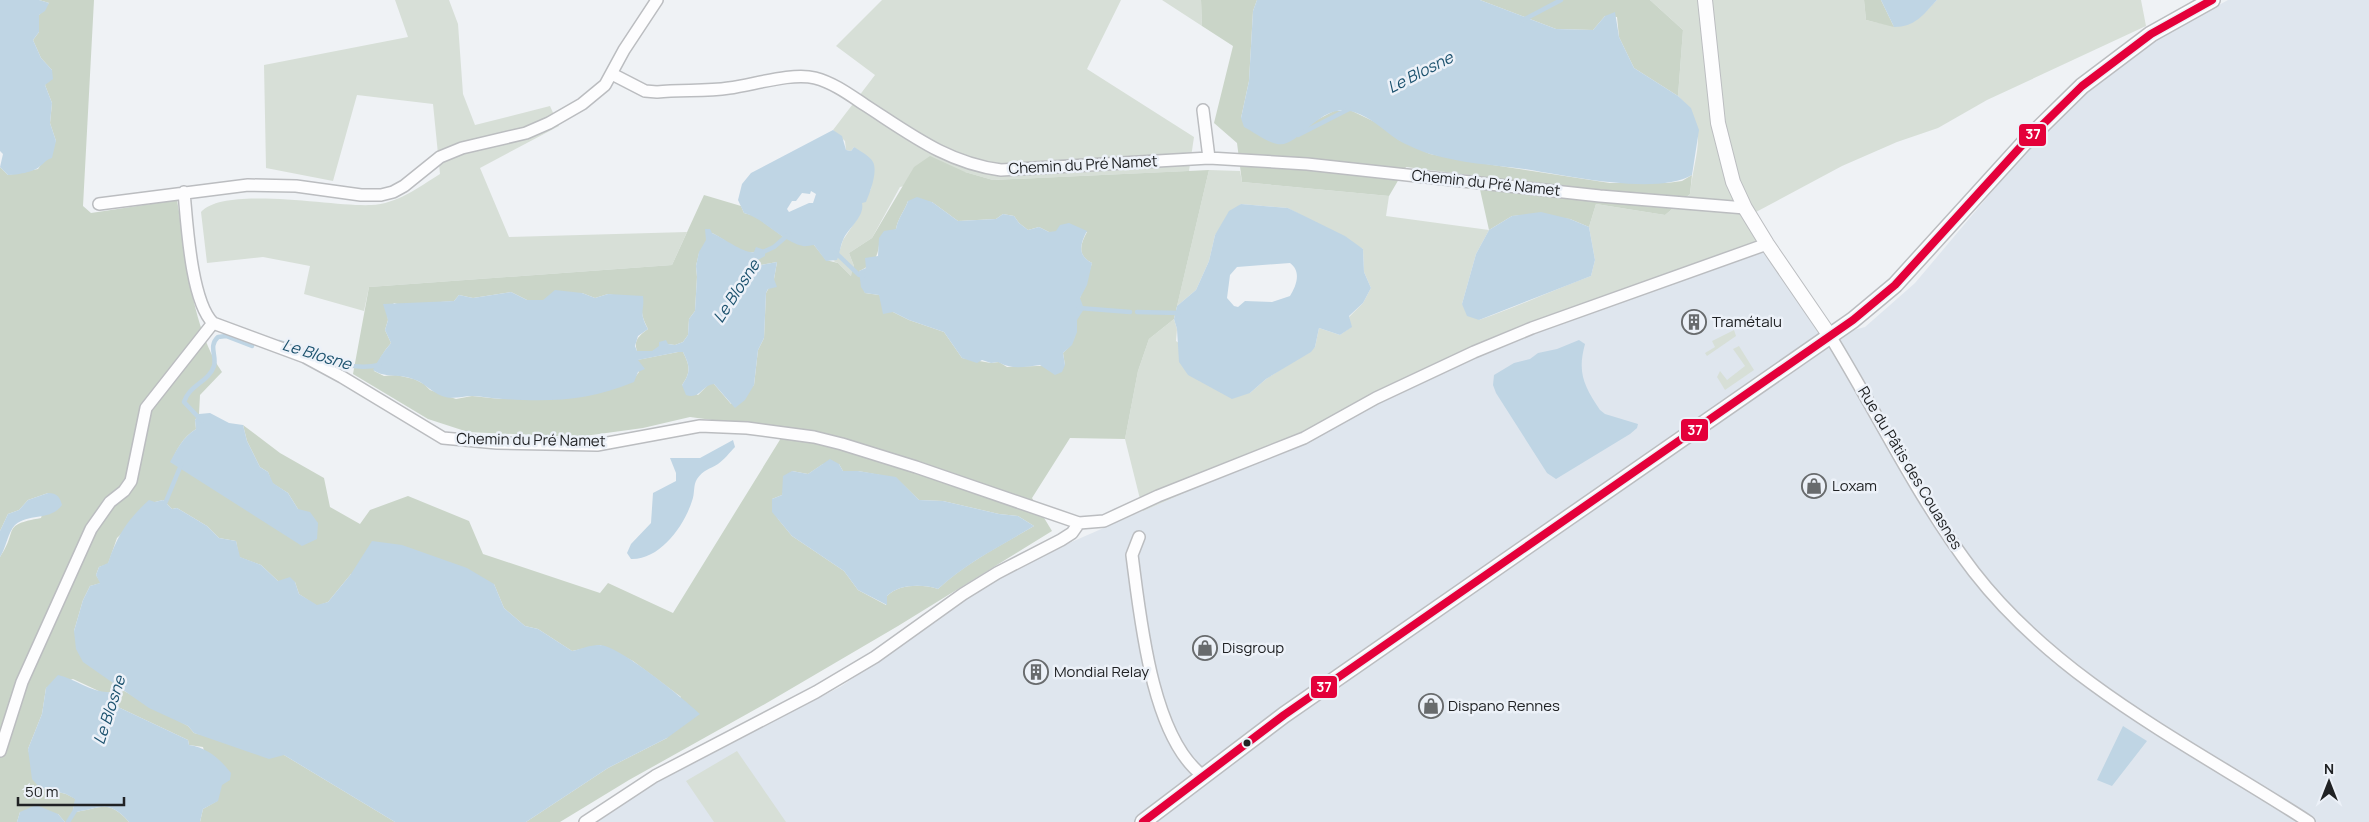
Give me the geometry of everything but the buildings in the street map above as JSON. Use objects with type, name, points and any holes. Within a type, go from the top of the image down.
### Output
[{"type":"main road","points":[[1143,822],[1202,775],[1292,709],[1830,336],[1895,285],[2024,143],[2082,86],[2151,34],[2212,0]]},
{"type":"street","points":[[99,204],[184,192],[272,184],[381,195],[404,186],[440,157],[462,148],[526,133],[566,114],[595,94],[612,74],[624,50],[657,0]]},
{"type":"street","name":"Rue du Pâtis des Couasnes","points":[[1705,0],[1710,66],[1718,123],[1735,186],[1744,208],[1830,336],[1942,526],[1974,572],[2031,634],[2067,666],[2115,700],[2309,822]]},
{"type":"street","name":"Chemin du Pré Namet","points":[[612,74],[645,90],[657,92],[728,89],[780,78],[814,78],[838,87],[939,151],[978,167],[1026,170],[1209,158],[1306,164],[1600,196],[1744,208]]},
{"type":"street","points":[[1203,110],[1209,158]]},
{"type":"street","points":[[0,751],[22,682],[62,597],[91,529],[110,502],[131,481],[146,408],[213,323],[206,316],[200,301],[189,239],[184,192]]},
{"type":"street","name":"Chemin du Pré Namet","points":[[213,323],[305,357],[443,438],[498,443],[597,445],[700,426],[747,428],[814,437],[842,444],[1079,522],[1104,521],[1158,496],[1304,438],[1376,398],[1483,348],[1532,328],[1767,244]]},
{"type":"street","points":[[585,822],[655,776],[816,692],[875,657],[963,594],[997,573],[1072,533],[1079,522]]},
{"type":"street","points":[[1139,536],[1132,555],[1152,674],[1170,729],[1181,750],[1202,775]]},
{"type":"shaded area","points":[[39,0],[94,0],[83,206],[91,213],[177,200],[196,311],[211,353],[222,372],[200,395],[199,414],[195,420],[196,429],[184,440],[171,462],[298,509],[288,493],[272,483],[268,472],[260,467],[247,441],[243,425],[280,453],[324,478],[330,507],[360,524],[370,510],[408,496],[469,521],[483,554],[600,593],[608,583],[673,613],[786,430],[690,417],[643,428],[577,437],[468,432],[428,419],[353,374],[369,287],[672,265],[704,195],[741,206],[744,213],[755,216],[785,238],[814,245],[826,260],[838,263],[851,276],[854,266],[849,253],[872,238],[914,167],[930,156],[965,172],[993,180],[1209,170],[1174,319],[1149,339],[1138,371],[1125,439],[1070,438],[1032,498],[1052,531],[898,626],[765,704],[629,780],[560,822],[526,822],[608,768],[667,738],[681,697],[633,661],[600,645],[572,651],[538,629],[525,626],[504,608],[494,584],[351,574],[328,602],[317,606],[299,594],[295,582],[278,581],[261,565],[239,557],[236,541],[219,538],[207,526],[177,508],[172,509],[163,500],[155,502],[117,538],[108,564],[99,567],[96,575],[101,583],[90,586],[83,600],[74,631],[106,677],[115,686],[188,726],[194,733],[284,755],[395,822],[200,822],[203,809],[217,801],[203,747],[189,745],[188,740],[118,707],[114,703],[112,692],[103,693],[73,679],[46,688],[42,714],[28,749],[39,787],[66,794],[76,799],[73,809],[76,812],[105,807],[116,810],[129,822],[65,822],[58,814],[20,812],[17,822],[0,822],[0,557],[15,526],[41,518],[48,493],[28,500],[19,510],[8,514],[0,531],[0,167],[8,175],[38,169],[56,141],[50,123],[52,103],[45,85],[52,70],[41,58],[33,40],[39,32],[39,15],[49,3]],"holes":[[[908,201],[932,202],[958,221],[996,219],[1003,214],[1014,216],[1028,230],[1039,227],[1049,232],[1087,232],[1081,249],[1084,257],[1092,263],[1078,306],[1073,340],[1063,353],[1065,365],[1007,367],[999,362],[991,363],[962,358],[944,332],[909,320],[893,312],[879,295],[865,293],[859,271],[869,266],[875,258],[879,239],[896,229]],[[712,233],[738,249],[754,252],[761,265],[777,262],[774,279],[766,293],[764,338],[758,350],[754,385],[731,404],[714,384],[709,384],[698,395],[682,385],[688,373],[687,361],[683,352],[637,360],[639,372],[636,376],[500,399],[472,396],[456,399],[430,390],[424,384],[414,379],[396,375],[384,376],[374,371],[381,356],[391,343],[385,330],[388,320],[387,312],[394,303],[400,305],[454,301],[459,295],[473,298],[511,292],[527,300],[544,300],[582,293],[595,298],[608,294],[643,301],[642,315],[648,329],[637,341],[637,351],[653,351],[668,344],[675,345],[683,342],[688,335],[689,319],[695,311],[696,266],[699,253]],[[823,464],[839,464],[843,471],[858,471],[896,478],[919,500],[943,501],[999,514],[1018,516],[1034,526],[972,562],[938,589],[925,586],[904,587],[887,596],[886,605],[858,590],[844,571],[792,536],[778,519],[772,499],[782,495],[792,471],[808,474]]]},
{"type":"shaded area","points":[[395,0],[449,0],[458,24],[463,94],[475,125],[550,106],[559,126],[480,168],[509,237],[687,232],[672,265],[369,287],[364,311],[304,294],[310,266],[263,257],[207,263],[201,212],[214,204],[256,198],[354,205],[381,204],[407,194],[440,174],[433,104],[357,95],[333,181],[266,168],[264,65],[408,37]]},
{"type":"shaded area","points":[[882,0],[1121,0],[1087,69],[1194,137],[1189,171],[993,180],[965,172],[900,187],[872,238],[849,253],[854,266],[852,277],[838,263],[833,261],[837,259],[843,240],[859,216],[862,202],[871,189],[872,179],[854,147],[851,151],[846,150],[845,141],[833,130],[875,75],[836,46]]},
{"type":"shaded area","points":[[1162,0],[1201,0],[1202,26]]},
{"type":"shaded area","points":[[1201,0],[1257,0],[1253,11],[1249,81],[1241,118],[1311,123],[1334,111],[1352,111],[1377,123],[1399,140],[1430,154],[1610,183],[1667,183],[1682,181],[1692,175],[1690,194],[1665,215],[1596,204],[1589,227],[1570,219],[1524,215],[1512,216],[1489,230],[1477,176],[1406,167],[1389,196],[1242,182],[1237,143],[1214,123],[1233,46],[1202,26]]},
{"type":"shaded area","points":[[1480,0],[1650,0],[1683,30],[1678,96],[1634,68],[1619,37],[1617,17],[1605,16],[1593,30],[1556,29]]},
{"type":"shaded area","points":[[1650,0],[1864,0],[1866,20],[1898,25],[1906,24],[1920,17],[1937,0],[2141,0],[2146,26],[1987,100],[1938,128],[1897,142],[1842,166],[1756,212],[1749,225],[1760,244],[1522,335],[1378,399],[1312,437],[1143,511],[1125,439],[1138,371],[1149,339],[1174,319],[1177,329],[1176,341],[1250,393],[1266,379],[1315,347],[1319,328],[1340,335],[1351,327],[1349,317],[1363,303],[1371,288],[1364,272],[1363,249],[1288,208],[1241,204],[1215,235],[1209,261],[1196,290],[1177,306],[1209,170],[1240,171],[1242,182],[1389,196],[1386,216],[1489,230],[1476,254],[1462,304],[1479,320],[1507,310],[1591,276],[1595,260],[1589,227],[1596,204],[1665,215],[1690,194],[1698,142],[1694,119],[1678,96],[1683,30]]},
{"type":"shaded area","points":[[1864,0],[1881,0],[1894,27],[1866,20]]},
{"type":"shaded area","points":[[2228,0],[2369,0],[2369,822],[594,822],[655,781],[840,687],[893,651],[927,623],[1028,561],[1312,437],[1378,399],[1522,335],[1760,244],[1830,336],[1865,327],[1915,283],[2032,144],[2083,95],[2117,67],[2155,40]]},
{"type":"shaded area","points":[[1734,330],[1736,336],[1707,356],[1705,353],[1715,347],[1712,341]]},
{"type":"shaded area","points":[[1739,346],[1754,370],[1725,390],[1717,377],[1720,371],[1727,380],[1745,366],[1733,349]]},
{"type":"shaded area","points":[[737,751],[786,822],[714,822],[686,781]]},
{"type":"water","points":[[0,0],[39,0],[49,3],[45,11],[39,15],[39,32],[33,40],[41,58],[52,70],[53,79],[45,85],[52,103],[50,123],[56,141],[52,158],[37,169],[11,175],[8,175],[0,167],[3,154],[0,151]]},
{"type":"water","points":[[1257,0],[1480,0],[1556,29],[1593,30],[1605,16],[1615,12],[1619,37],[1634,68],[1678,96],[1691,108],[1699,130],[1692,175],[1676,181],[1657,184],[1634,184],[1453,160],[1414,148],[1398,140],[1366,118],[1354,112],[1341,110],[1330,113],[1320,119],[1294,140],[1285,144],[1269,141],[1244,127],[1241,118],[1249,81],[1253,11]]},
{"type":"water","points":[[1881,0],[1937,0],[1918,19],[1908,25],[1894,27]]},
{"type":"water","points":[[833,130],[842,136],[846,150],[851,151],[854,147],[870,158],[875,171],[866,202],[862,203],[859,218],[843,240],[837,260],[826,261],[814,245],[804,246],[787,240],[759,220],[744,213],[738,200],[742,184],[751,173]],"holes":[[[811,191],[816,194],[813,203],[789,212],[787,209],[792,201],[796,201],[802,193],[810,194]]]},
{"type":"water","points":[[917,197],[932,202],[958,221],[996,219],[1003,214],[1014,216],[1028,230],[1039,227],[1049,232],[1056,231],[1060,225],[1069,223],[1087,231],[1081,249],[1087,260],[1092,263],[1087,285],[1080,298],[1084,309],[1077,320],[1077,332],[1072,345],[1063,353],[1065,365],[1062,372],[1055,375],[1040,365],[1013,367],[998,362],[991,363],[982,360],[977,363],[962,358],[944,332],[909,320],[893,312],[883,314],[879,295],[865,293],[861,287],[859,271],[866,268],[865,258],[878,256],[879,238],[884,231],[896,229],[908,201]]},
{"type":"water","points":[[1241,204],[1288,208],[1345,236],[1363,249],[1364,272],[1371,288],[1363,303],[1349,316],[1352,327],[1340,335],[1319,328],[1315,347],[1311,352],[1266,379],[1250,393],[1232,399],[1188,375],[1179,362],[1177,329],[1174,319],[1177,306],[1196,290],[1209,261],[1215,235],[1229,211]],"holes":[[[1290,263],[1294,267],[1297,279],[1290,296],[1272,302],[1245,301],[1238,307],[1234,306],[1227,298],[1230,275],[1237,267]]]},
{"type":"water","points":[[1541,212],[1570,219],[1589,227],[1595,260],[1591,276],[1479,320],[1467,316],[1462,304],[1476,254],[1489,230],[1512,216]]},
{"type":"water","points":[[705,229],[710,229],[712,233],[745,251],[754,252],[756,247],[765,250],[765,256],[758,260],[761,265],[777,262],[774,279],[777,287],[768,289],[766,293],[764,338],[758,350],[754,385],[745,400],[735,408],[714,384],[695,396],[686,395],[682,385],[687,376],[688,369],[683,352],[638,360],[645,369],[638,372],[634,382],[585,397],[553,400],[499,399],[472,396],[446,397],[417,380],[378,373],[373,370],[391,343],[385,330],[388,320],[383,304],[454,301],[459,295],[473,298],[511,292],[527,300],[543,300],[555,290],[582,293],[595,298],[608,294],[643,296],[643,315],[648,329],[638,336],[635,346],[637,351],[652,351],[659,346],[659,342],[666,340],[668,344],[675,345],[683,342],[688,335],[689,319],[695,311],[696,266],[699,252],[706,240]]},
{"type":"water","points":[[1579,340],[1585,344],[1582,371],[1586,386],[1600,410],[1605,414],[1638,424],[1637,428],[1630,434],[1556,479],[1547,473],[1496,393],[1493,385],[1494,375],[1514,363],[1530,359],[1538,353],[1557,349]]},
{"type":"water","points":[[210,413],[229,423],[243,425],[247,441],[260,467],[268,472],[273,483],[288,493],[298,509],[310,512],[318,523],[317,539],[302,546],[170,462],[184,440],[196,429],[195,420],[199,414]]},
{"type":"water","points":[[733,440],[735,447],[727,456],[697,479],[688,511],[677,531],[661,548],[652,554],[642,558],[631,559],[627,553],[631,544],[651,523],[653,493],[676,481],[676,473],[670,458],[700,458]]},
{"type":"water","points":[[830,459],[839,464],[843,471],[858,471],[896,477],[919,500],[943,501],[999,514],[1018,516],[1034,526],[972,562],[938,589],[925,586],[904,587],[887,596],[887,605],[858,590],[844,571],[792,536],[772,512],[772,499],[782,495],[783,476],[792,471],[808,474]]},
{"type":"water","points":[[48,493],[58,496],[62,505],[52,513],[27,519],[15,525],[0,557],[0,531],[8,514],[19,510],[28,500]]},
{"type":"water","points":[[149,500],[155,502],[163,500],[172,509],[177,508],[207,526],[219,538],[236,541],[240,557],[261,565],[278,581],[290,577],[295,582],[299,594],[317,605],[328,602],[351,574],[372,541],[402,545],[467,568],[494,584],[504,608],[525,626],[538,629],[572,651],[596,645],[608,647],[636,663],[700,714],[667,738],[608,768],[526,822],[395,822],[284,755],[269,759],[194,733],[188,726],[149,708],[83,662],[76,649],[74,631],[83,600],[90,586],[100,583],[96,575],[99,567],[108,563],[124,529]]},
{"type":"water","points":[[58,675],[91,689],[112,692],[115,695],[114,703],[118,707],[188,740],[189,745],[196,746],[213,754],[222,763],[231,773],[230,780],[222,785],[218,801],[203,809],[200,822],[129,822],[116,810],[105,807],[76,812],[73,809],[75,799],[66,794],[39,787],[32,779],[28,749],[42,714],[46,688]]},
{"type":"water","points":[[2123,726],[2147,741],[2112,786],[2097,780]]},
{"type":"water","points":[[36,805],[58,814],[65,822],[17,822],[20,812]]},
{"type":"waterway","name":"Le Blosne","points":[[1523,20],[1561,0]]},
{"type":"waterway","name":"Le Blosne","points":[[1298,135],[1349,109]]},
{"type":"waterway","name":"Le Blosne","points":[[761,253],[774,247],[789,234]]},
{"type":"waterway","name":"Le Blosne","points":[[835,252],[859,275],[864,275]]},
{"type":"waterway","name":"Le Blosne","points":[[1079,308],[1130,312]]},
{"type":"waterway","name":"Le Blosne","points":[[1137,312],[1179,313]]},
{"type":"waterway","name":"Le Blosne","points":[[202,421],[184,402],[190,391],[208,376],[214,366],[213,347],[215,340],[218,337],[226,336],[252,346]]},
{"type":"waterway","name":"Le Blosne","points":[[279,342],[341,364],[366,367],[379,365]]},
{"type":"waterway","name":"Le Blosne","points":[[164,506],[181,465]]},
{"type":"waterway","name":"Le Blosne","points":[[111,699],[118,683]]},
{"type":"waterway","name":"Le Blosne","points":[[68,822],[78,806]]},
{"type":"transit line","name":"37","points":[[1143,822],[1284,715],[1853,320],[1895,285],[2024,143],[2082,86],[2151,34],[2212,0]]},
{"type":"place","name":"Tramétalu","points":[[1694,322]]},
{"type":"place","name":"Loxam","points":[[1814,486]]},
{"type":"place","name":"Disgroup","points":[[1205,648]]},
{"type":"place","name":"Mondial Relay","points":[[1036,672]]},
{"type":"place","name":"Dispano Rennes","points":[[1431,706]]}]
